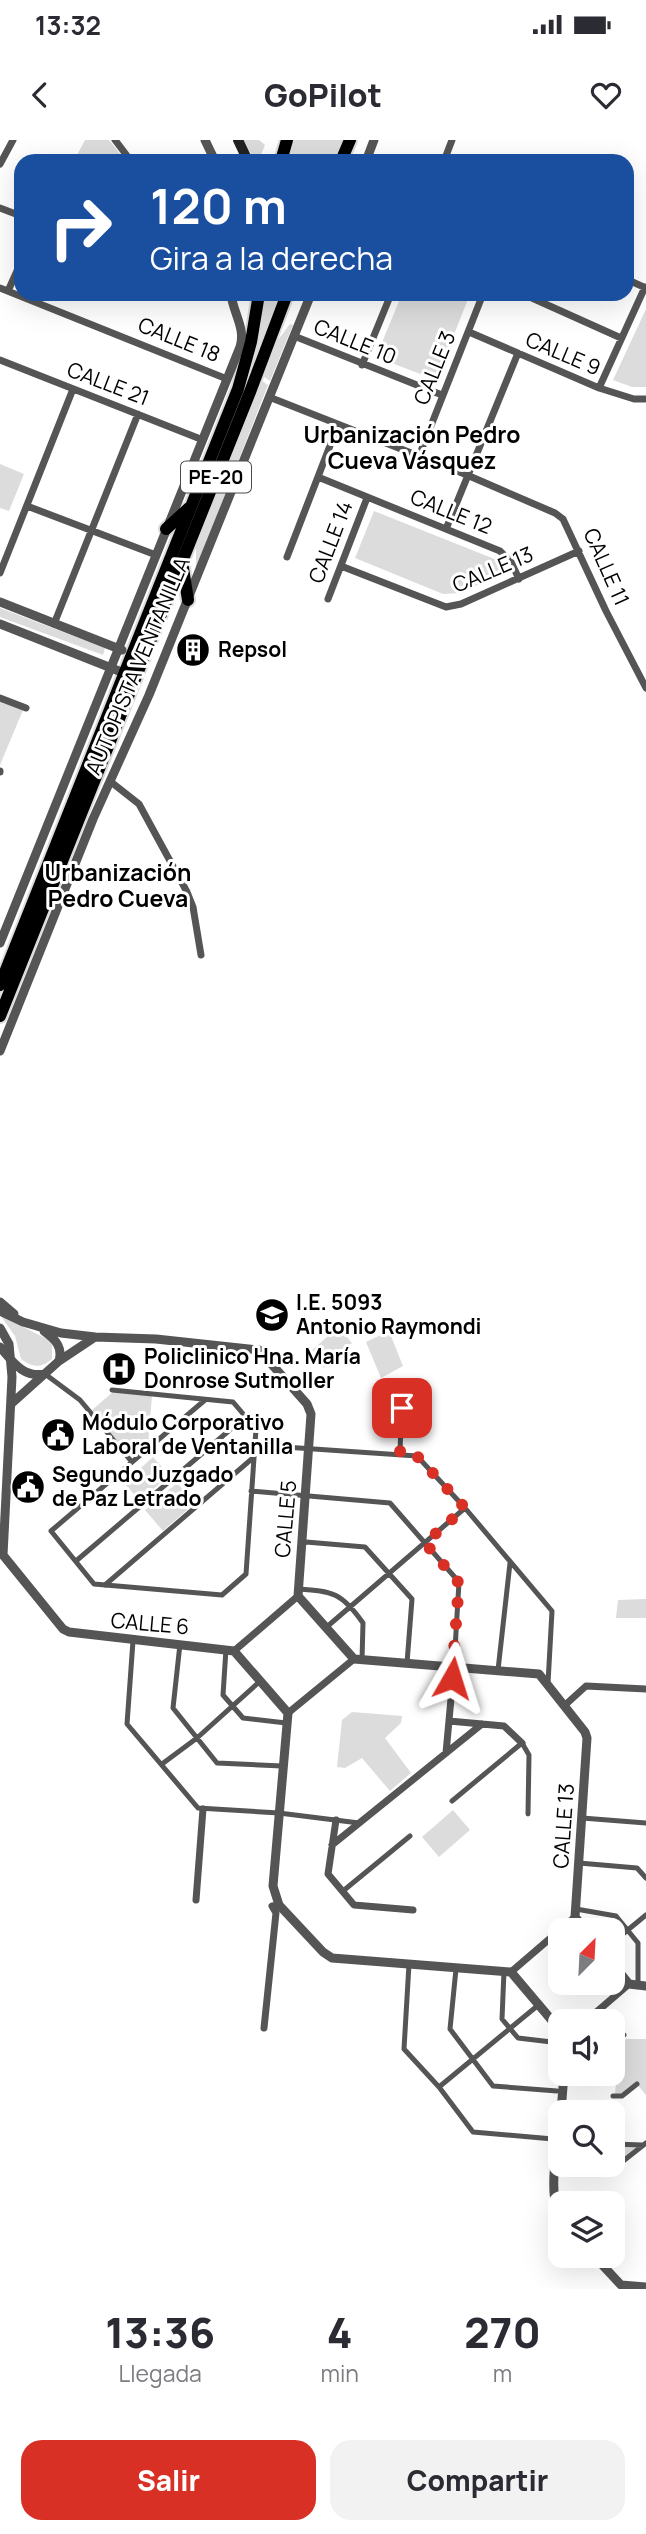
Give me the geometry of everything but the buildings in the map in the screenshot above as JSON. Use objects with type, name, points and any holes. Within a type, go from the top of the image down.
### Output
[{"type":"highway","name":"PE-20","points":[[138,657],[241,378],[258,301]]},
{"type":"highway","name":"PE-20","points":[[138,657],[182,562],[284,301]]},
{"type":"highway","points":[[166,529],[192,505]]},
{"type":"highway","points":[[182,562],[188,600]]},
{"type":"highway","name":"AUTOPISTA VENTANILLA","points":[[0,1016],[138,657]]},
{"type":"highway","name":"AUTOPISTA VENTANILLA","points":[[1,981],[131,675]]},
{"type":"street","points":[[0,164],[13,140]]},
{"type":"street","points":[[115,140],[126,154]]},
{"type":"street","points":[[4,290],[14,274]]},
{"type":"street","points":[[598,388],[645,288]]},
{"type":"street","name":"CALLE 18","points":[[32,301],[227,379]]},
{"type":"street","name":"AUTOPISTA VENTANILLA","points":[[0,943],[3,926],[119,649],[227,379],[242,337],[233,301]]},
{"type":"street","name":"AUTOPISTA VENTANILLA","points":[[0,1052],[93,819],[188,600],[309,301]]},
{"type":"street","points":[[362,365],[387,301]]},
{"type":"street","name":"CALLE 3","points":[[419,456],[480,301]]},
{"type":"street","points":[[539,301],[621,338]]},
{"type":"street","name":"CALLE 9","points":[[468,332],[598,388],[634,399],[646,399]]},
{"type":"street","name":"CALLE 10","points":[[294,336],[442,395]]},
{"type":"street","points":[[446,529],[518,354]]},
{"type":"street","name":"CALLE 21","points":[[0,360],[203,440]]},
{"type":"street","points":[[0,573],[73,389]]},
{"type":"street","name":"CALLE 11","points":[[270,397],[555,513],[569,527],[603,604],[646,688]]},
{"type":"street","points":[[54,624],[138,414]]},
{"type":"street","points":[[287,557],[338,425]]},
{"type":"street","name":"CALLE 12","points":[[318,477],[500,551],[519,579]]},
{"type":"street","name":"CALLE 14","points":[[328,599],[367,498]]},
{"type":"street","points":[[27,506],[156,555]]},
{"type":"street","name":"CALLE 13","points":[[341,566],[446,607],[461,604],[579,551]]},
{"type":"street","points":[[0,602],[138,657]]},
{"type":"street","points":[[0,624],[131,675]]},
{"type":"street","points":[[0,698],[26,708]]},
{"type":"street","points":[[111,782],[139,804],[187,892],[193,907],[201,955]]},
{"type":"street","points":[[0,1301],[23,1322]]},
{"type":"street","points":[[0,1311],[41,1328],[94,1337]]},
{"type":"street","points":[[0,1328],[9,1344],[11,1404]]},
{"type":"street","points":[[41,1328],[58,1345],[58,1361]]},
{"type":"street","points":[[11,1404],[58,1361],[94,1337]]},
{"type":"street","name":"CALLE 5","points":[[94,1337],[156,1339],[255,1348],[307,1404],[311,1414],[310,1448],[298,1592]]},
{"type":"street","points":[[0,1347],[19,1369],[28,1374],[45,1374],[80,1400],[131,1461]]},
{"type":"street","points":[[400,1454],[402,1387]]},
{"type":"street","points":[[112,1390],[205,1399],[232,1402],[256,1429],[246,1574],[225,1594],[92,1583],[51,1531],[205,1399]]},
{"type":"street","name":"CALLE 6","points":[[11,1404],[2,1552],[63,1629],[76,1634],[230,1650]]},
{"type":"street","points":[[75,1561],[245,1417]]},
{"type":"street","points":[[255,1445],[417,1456],[465,1508],[553,1613],[548,1684]]},
{"type":"street","points":[[105,1586],[254,1458]]},
{"type":"street","points":[[251,1491],[389,1502],[459,1583],[446,1753]]},
{"type":"street","points":[[329,1625],[465,1508]]},
{"type":"street","points":[[301,1546],[306,1542],[365,1547],[390,1572],[412,1599],[407,1663]]},
{"type":"street","points":[[498,1670],[510,1563]]},
{"type":"street","points":[[328,1591],[350,1606],[363,1623],[358,1659],[287,1718],[245,1719],[222,1692],[230,1650],[298,1592],[328,1591]]},
{"type":"street","points":[[298,1592],[358,1659],[541,1675],[564,1706],[586,1686],[646,1689]]},
{"type":"street","points":[[133,1641],[127,1724],[200,1808],[196,1899]]},
{"type":"street","points":[[180,1644],[173,1708],[197,1738],[219,1763],[282,1766]]},
{"type":"street","points":[[230,1650],[287,1718],[273,1886],[276,1913],[264,2028]]},
{"type":"street","points":[[162,1764],[197,1738],[258,1683]]},
{"type":"street","name":"CALLE 13","points":[[564,1706],[587,1738],[576,1913]]},
{"type":"street","points":[[449,1721],[504,1726],[522,1743],[529,1755],[528,1814]]},
{"type":"street","points":[[332,1845],[482,1724]]},
{"type":"street","points":[[452,1801],[522,1743]]},
{"type":"street","points":[[200,1808],[279,1813],[359,1823]]},
{"type":"street","points":[[582,1818],[646,1823]]},
{"type":"street","points":[[335,1820],[328,1874],[354,1905],[413,1910]]},
{"type":"street","points":[[343,1891],[410,1836]]},
{"type":"street","points":[[579,1863],[637,1868],[646,1878]]},
{"type":"street","points":[[276,1905],[332,1958],[507,1972],[548,2017]]},
{"type":"street","points":[[576,1913],[579,1918]]},
{"type":"street","points":[[548,2042],[518,2038],[502,2019],[507,1972],[576,1913],[616,1916],[639,1943],[638,1985],[603,2009]]},
{"type":"street","points":[[625,1932],[646,1915]]},
{"type":"street","points":[[409,1964],[404,2049],[439,2087],[473,2132],[548,2138]]},
{"type":"street","points":[[456,1969],[450,2029],[493,2086],[557,2091]]},
{"type":"street","points":[[439,2087],[536,2007]]},
{"type":"street","points":[[613,2096],[622,2096],[637,2084]]},
{"type":"street","points":[[625,2144],[644,2144]]},
{"type":"street","points":[[625,2159],[644,2144]]},
{"type":"street","points":[[605,2268],[621,2285],[646,2287]]},
{"type":"shaded area","points":[[85,140],[109,140],[120,154],[78,154]]},
{"type":"shaded area","points":[[241,140],[259,140],[265,145],[261,154],[251,154]]},
{"type":"shaded area","points":[[292,140],[344,140],[338,154],[288,154]]},
{"type":"shaded area","points":[[262,301],[280,301],[253,372],[250,371]]},
{"type":"shaded area","points":[[399,301],[467,301],[436,380],[376,357]]},
{"type":"shaded area","points":[[646,309],[646,387],[632,387],[613,380]]},
{"type":"shaded area","points":[[290,324],[293,325],[270,381],[264,377],[277,341]]},
{"type":"shaded area","points":[[262,381],[268,385],[196,569],[196,547]]},
{"type":"shaded area","points":[[0,464],[24,474],[9,511],[0,508]]},
{"type":"shaded area","points":[[374,511],[497,560],[501,567],[499,574],[461,593],[443,594],[355,558]]},
{"type":"shaded area","points":[[0,608],[105,648],[103,655],[0,617]]},
{"type":"shaded area","points":[[0,701],[23,710],[0,765]]},
{"type":"shaded area","points":[[0,1315],[47,1339],[52,1345],[52,1359],[36,1366],[21,1359],[15,1336]]},
{"type":"shaded area","points":[[338,1327],[352,1343],[324,1368],[310,1352]]},
{"type":"shaded area","points":[[389,1331],[403,1366],[381,1378],[366,1342]]},
{"type":"shaded area","points":[[114,1391],[152,1396],[148,1444],[131,1458],[92,1410]]},
{"type":"shaded area","points":[[153,1457],[169,1475],[140,1501],[124,1483]]},
{"type":"shaded area","points":[[177,1483],[195,1503],[163,1531],[145,1510]]},
{"type":"shaded area","points":[[646,1599],[646,1618],[616,1618],[618,1600]]},
{"type":"shaded area","points":[[352,1712],[402,1716],[401,1723],[385,1738],[411,1773],[390,1791],[362,1758],[345,1768],[337,1767],[342,1720]]},
{"type":"shaded area","points":[[453,1810],[470,1830],[439,1857],[422,1837]]},
{"type":"shaded area","points":[[646,2039],[646,2095],[636,2083],[622,2095],[615,2093],[616,2086],[625,2086],[625,2040]]},
{"type":"shaded area","points":[[625,2146],[639,2147],[625,2158]]},
{"type":"place","name":"Repsol","points":[[193,650]]},
{"type":"place","name":"I.E. 5093 Antonio Raymondi","points":[[272,1315]]},
{"type":"place","name":"Policlinico Hna. María Donrose Sutmoller","points":[[119,1369]]},
{"type":"place","name":"Módulo Corporativo Laboral de Ventanilla","points":[[58,1435]]},
{"type":"place","name":"Segundo Juzgado de Paz Letrado","points":[[28,1487]]},
{"type":"district","name":"Urbanización Pedro Cueva Vásquez","points":[[412,448]]},
{"type":"district","name":"Urbanización Pedro Cueva","points":[[118,886]]},
{"type":"route","points":[[402,1408],[400,1454],[417,1456],[465,1508],[425,1543],[459,1583],[452,1678]]}]
